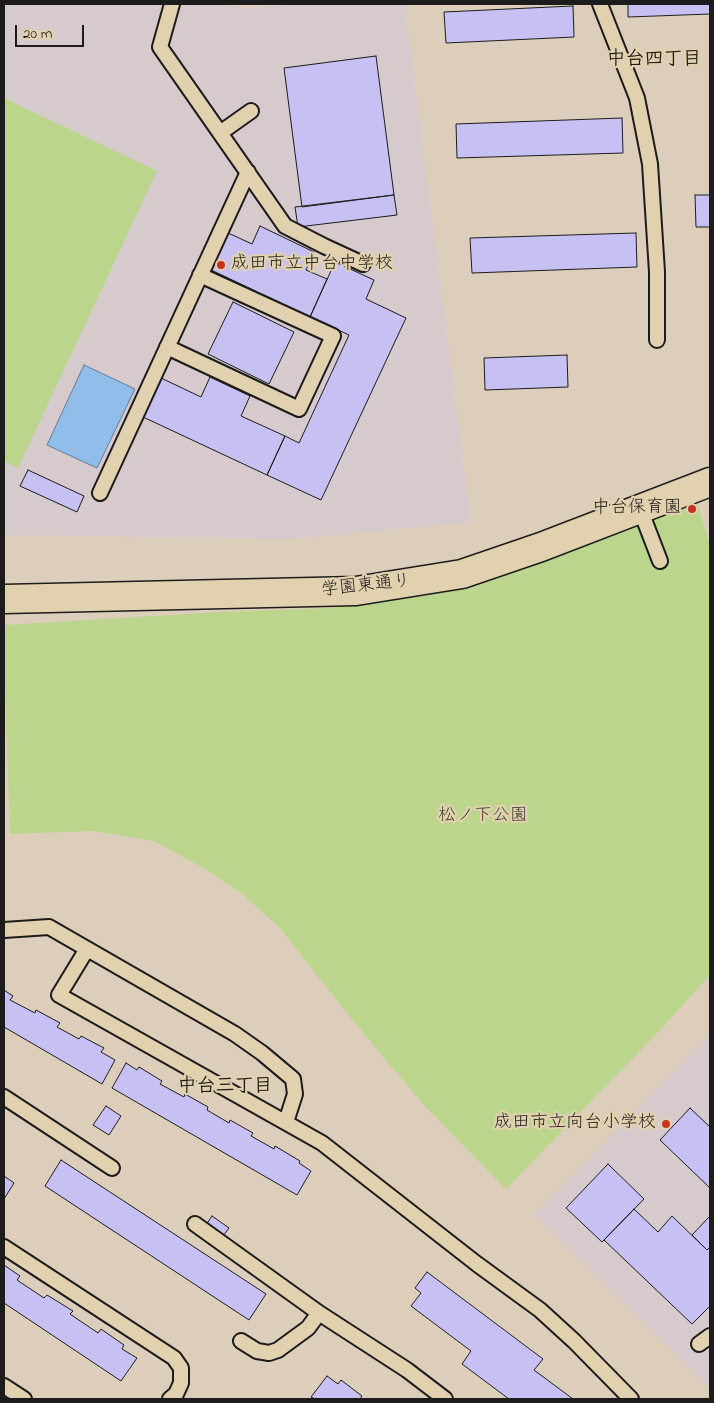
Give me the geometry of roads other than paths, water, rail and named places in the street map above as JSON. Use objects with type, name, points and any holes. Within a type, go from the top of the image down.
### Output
[{"type":"street","name":"学園東通り","points":[[4,598],[356,591],[462,574],[541,547],[710,482]]},
{"type":"lane","points":[[172,4],[160,47],[285,226],[363,264]]},
{"type":"lane","points":[[600,4],[638,98],[650,164],[658,272],[657,340]]},
{"type":"lane","points":[[220,133],[251,112]]},
{"type":"lane","points":[[100,493],[248,172]]},
{"type":"lane","points":[[167,347],[299,408],[333,336],[200,275]]},
{"type":"lane","points":[[638,509],[660,561]]},
{"type":"lane","points":[[4,930],[49,927],[235,1034],[269,1058],[293,1079],[295,1094],[286,1122]]},
{"type":"lane","points":[[87,949],[59,995],[322,1143],[477,1264],[540,1310],[574,1341],[630,1399]]},
{"type":"lane","points":[[4,1097],[112,1168]]},
{"type":"lane","points":[[195,1224],[319,1313],[407,1370],[445,1399]]},
{"type":"lane","points":[[4,1246],[174,1358],[181,1368],[181,1383],[176,1394],[170,1399]]},
{"type":"lane","points":[[241,1341],[258,1351],[269,1353],[278,1350],[308,1328],[319,1313]]},
{"type":"lane","points":[[4,1386],[24,1399]]},
{"type":"water","points":[[84,365],[135,389],[97,468],[47,445]]},
{"type":"place","name":"成田市立中台中学校","points":[[221,265]]},
{"type":"place","name":"中台保育園","points":[[692,509]]},
{"type":"place","name":"成田市立向台小学校","points":[[666,1124]]},
{"type":"district","name":"中台四丁目","points":[[654,61]]},
{"type":"district","name":"中台三丁目","points":[[225,1088]]},
{"type":"park label","name":"松ノ下公園","points":[[483,817]]}]
